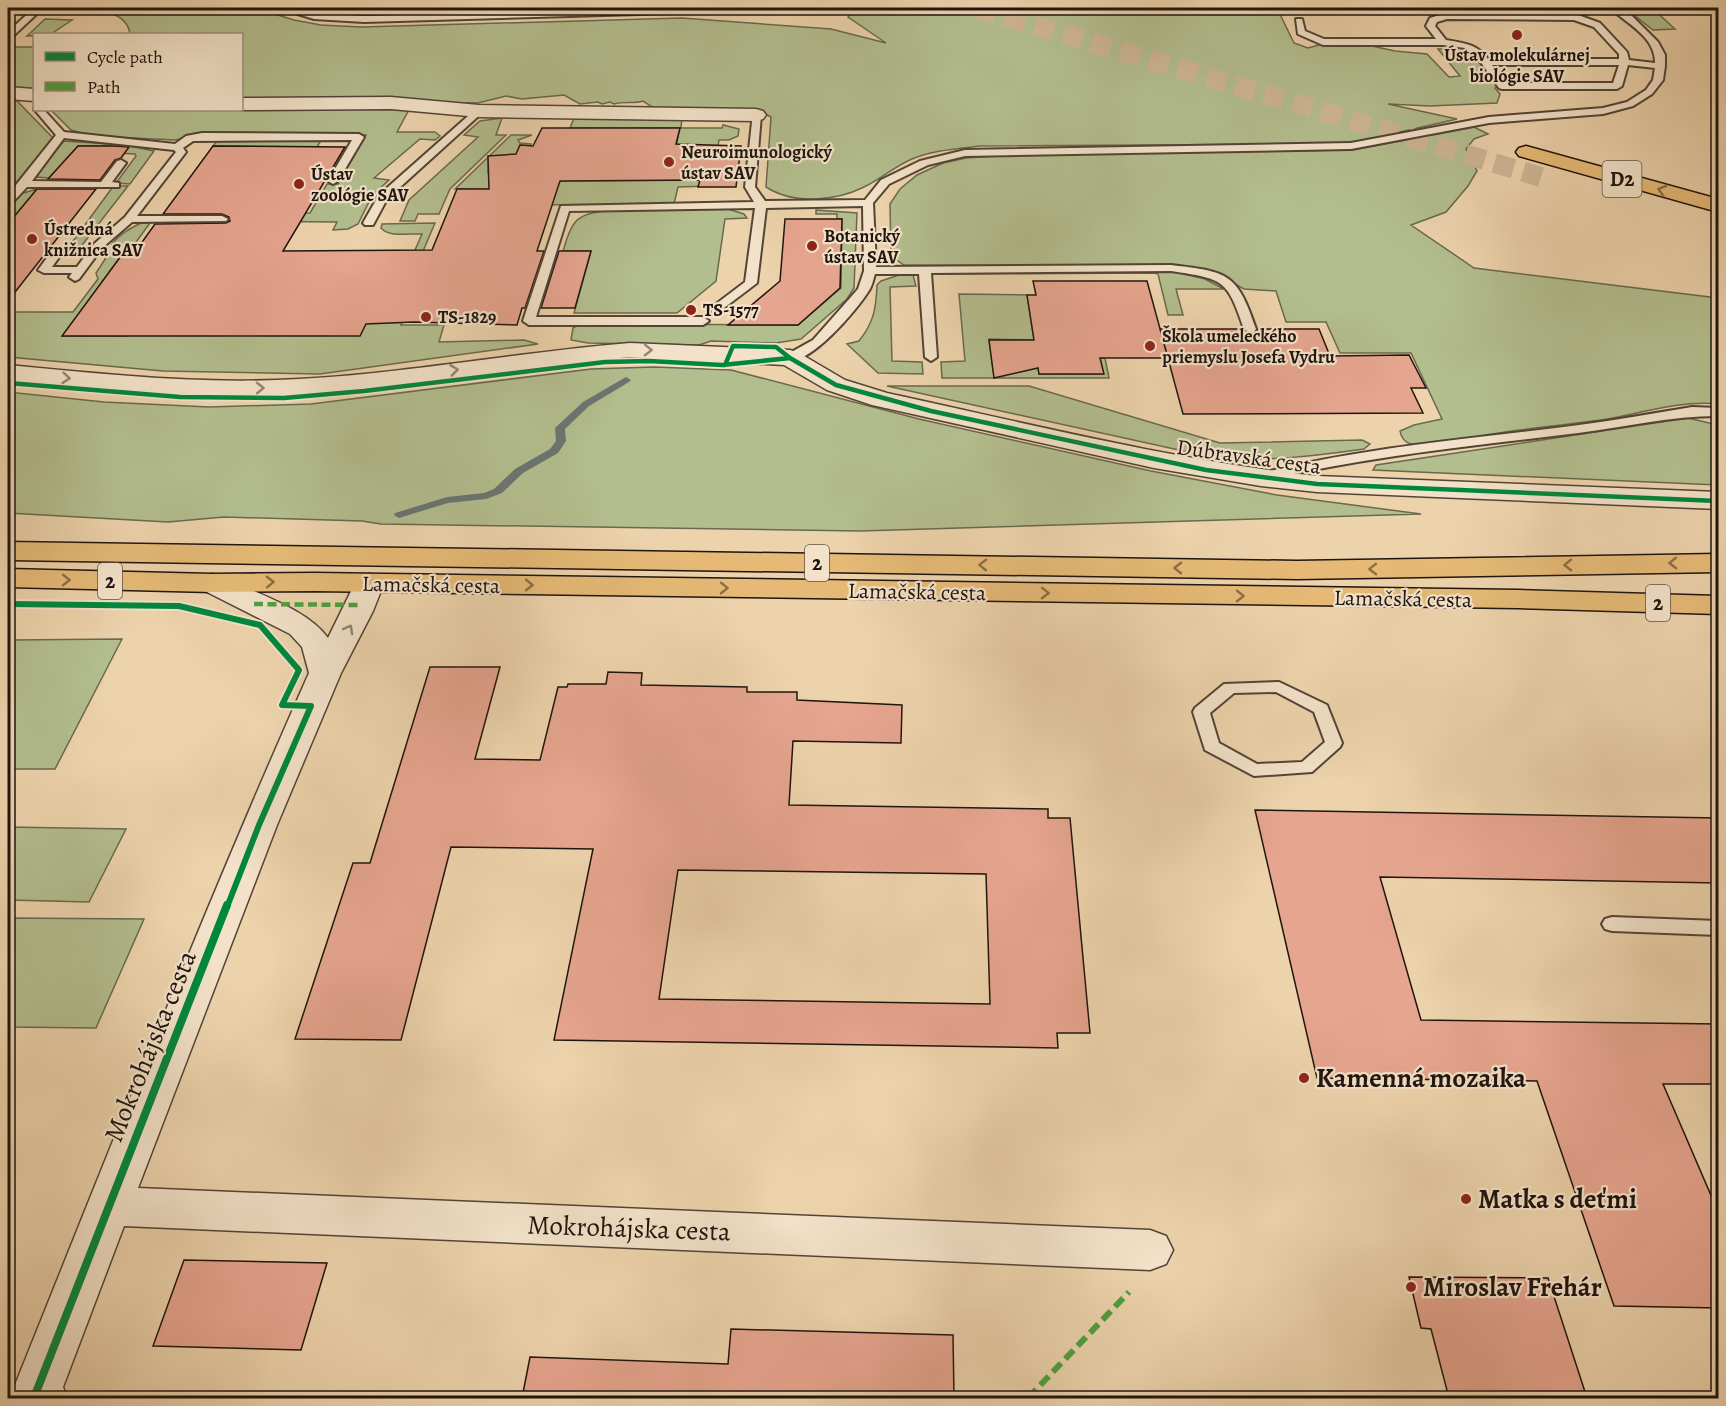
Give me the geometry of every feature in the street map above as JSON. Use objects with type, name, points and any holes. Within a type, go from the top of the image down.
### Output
[{"type":"main road","name":"D2","points":[[1526,152],[1719,206]]},
{"type":"main road","name":"D2","points":[[1541,177],[1719,227]]},
{"type":"main road","name":"Lamačská cesta","points":[[8,551],[1297,570],[1719,563]]},
{"type":"main road","points":[[354,555],[368,562],[369,583]]},
{"type":"main road","name":"Lamačská cesta","points":[[8,578],[212,583],[369,583],[1518,599],[1719,604]]},
{"type":"street","points":[[243,104],[447,106],[479,111],[756,115]]},
{"type":"street","name":"Dúbravská cesta","points":[[8,373],[215,389],[299,387],[630,350],[790,358],[836,385],[881,399],[1154,460],[1261,478],[1351,486],[1719,501]]},
{"type":"street","points":[[212,583],[280,614],[302,627],[314,640],[324,657],[325,673]]},
{"type":"street","name":"Mokrohájska cesta","points":[[32,1397],[156,1092],[259,825],[325,673],[358,611],[369,583]]},
{"type":"street","name":"Mokrohájska cesta","points":[[108,1206],[1150,1250]]},
{"type":"lane","points":[[8,36],[39,8]]},
{"type":"lane","points":[[282,8],[314,16],[364,19],[746,8]]},
{"type":"lane","points":[[790,358],[818,343],[864,290],[870,271],[868,203],[885,182],[903,171],[924,163],[965,153],[1351,146],[1489,120],[1603,111],[1630,104],[1649,92],[1658,80],[1660,66],[1660,55],[1656,44],[1629,18],[1614,8]]},
{"type":"lane","points":[[1299,21],[1301,32],[1323,42],[1443,42],[1467,46],[1478,52],[1487,62],[1502,86],[1617,86],[1624,62],[1624,54],[1597,25],[1575,17],[1446,16],[1433,20],[1430,26],[1443,42]]},
{"type":"lane","points":[[1487,62],[1624,62],[1660,66]]},
{"type":"lane","points":[[40,111],[61,135],[150,142],[177,147],[181,152],[129,219],[98,246],[78,273],[44,270],[56,253]]},
{"type":"lane","points":[[369,223],[382,197],[479,111]]},
{"type":"lane","points":[[716,310],[751,283],[760,204],[750,187],[756,115]]},
{"type":"lane","points":[[8,201],[24,184],[61,135]]},
{"type":"lane","points":[[177,147],[190,138],[202,136],[359,137],[333,181]]},
{"type":"lane","points":[[24,184],[110,185],[122,163]]},
{"type":"lane","points":[[703,321],[529,321],[565,208],[868,203]]},
{"type":"lane","points":[[129,219],[222,219]]},
{"type":"lane","points":[[870,271],[1171,268],[1202,273],[1226,282],[1236,291],[1251,329]]},
{"type":"lane","points":[[925,270],[931,357]]},
{"type":"lane","points":[[1261,478],[1305,466],[1692,411],[1719,412]]},
{"type":"lane","points":[[1386,442],[1397,454]]},
{"type":"lane","points":[[1279,687],[1322,709],[1334,743],[1306,768],[1254,770],[1211,746],[1202,712],[1230,688],[1279,687]]},
{"type":"lane","points":[[1612,924],[1719,928]]},
{"type":"green space","points":[[73,8],[255,8],[294,20],[321,25],[361,27],[682,18],[831,29],[886,43],[848,17],[854,8],[1277,8],[1294,43],[1308,48],[1326,43],[1358,43],[1395,51],[1427,54],[1449,77],[1460,76],[1438,49],[1460,51],[1480,63],[1500,86],[1495,88],[1500,94],[1497,103],[1430,106],[1388,104],[1457,119],[1361,141],[1320,144],[980,146],[946,150],[912,159],[853,192],[828,198],[802,199],[777,193],[766,187],[771,117],[760,111],[657,110],[643,101],[580,104],[564,95],[522,99],[506,96],[478,103],[243,101],[243,33],[130,33],[122,19],[106,12],[69,11]]},
{"type":"green space","points":[[302,8],[628,8],[384,15],[325,12]]},
{"type":"green space","points":[[1625,8],[1652,8],[1675,29],[1653,30]]},
{"type":"green space","points":[[45,19],[72,20],[52,33],[33,33],[33,36],[27,36]]},
{"type":"green space","points":[[8,47],[33,47],[33,91],[8,89]]},
{"type":"green space","points":[[8,97],[17,101],[53,138],[8,193]]},
{"type":"green space","points":[[410,108],[397,132],[435,132],[440,136],[435,140],[420,139],[374,178],[389,180],[372,196],[358,224],[348,229],[333,230],[337,222],[225,221],[232,214],[310,213],[327,184],[338,184],[366,135],[203,134],[175,140],[93,136],[71,130],[52,111],[243,111],[243,109]]},
{"type":"green space","points":[[682,117],[681,128],[722,128],[723,125],[739,129],[738,136],[729,140],[719,140],[718,146],[676,146],[680,128],[570,128],[574,118]]},
{"type":"green space","points":[[502,118],[496,135],[506,135],[450,189],[439,214],[418,214],[415,221],[400,221],[409,200],[478,137],[464,135],[480,121]]},
{"type":"green space","points":[[1474,127],[1488,134],[1474,139],[1466,149],[1477,171],[1468,186],[1446,212],[1411,225],[1474,268],[1718,298],[1718,404],[1674,406],[1601,420],[1482,436],[1441,445],[1411,444],[1403,439],[1400,431],[1414,425],[1442,419],[1411,353],[1340,353],[1326,322],[1286,322],[1276,291],[1244,289],[1220,276],[1182,266],[904,265],[891,256],[890,204],[900,189],[917,175],[943,163],[966,158],[1023,154],[1353,150]]},
{"type":"green space","points":[[511,135],[532,135],[518,140],[520,143],[531,144],[531,146],[520,145],[514,159],[489,156]]},
{"type":"green space","points":[[220,138],[322,139],[317,147],[213,146]]},
{"type":"green space","points":[[64,141],[125,145],[154,151],[130,184],[116,183],[136,156],[135,154],[117,153],[122,146],[78,146],[49,178],[36,177],[35,174]]},
{"type":"green space","points":[[488,157],[488,173],[493,175],[503,189],[455,189]]},
{"type":"green space","points":[[710,180],[709,186],[678,187],[674,204],[530,205],[554,181]]},
{"type":"green space","points":[[128,186],[76,253],[65,252],[112,188]]},
{"type":"green space","points":[[37,189],[8,224],[8,208],[20,194]]},
{"type":"green space","points":[[728,209],[744,214],[747,218],[725,219],[716,281],[677,313],[574,313],[591,251],[563,251],[573,225],[583,216],[612,210]]},
{"type":"green space","points":[[816,210],[857,213],[854,288],[847,299],[801,339],[776,343],[711,341],[699,345],[588,343],[571,340],[573,328],[580,324],[798,325],[841,288],[842,219],[837,219],[837,214],[816,214]]},
{"type":"green space","points":[[141,223],[150,223],[131,249],[115,250],[119,244],[112,244],[115,240]]},
{"type":"green space","points":[[435,223],[412,277],[405,273],[422,234],[389,233],[381,228],[382,224]]},
{"type":"green space","points":[[109,253],[123,253],[63,336],[129,336],[138,323],[402,322],[401,325],[444,325],[439,342],[524,340],[538,344],[320,374],[163,371],[8,357],[8,312],[73,312],[98,279],[96,273]]},
{"type":"green space","points":[[936,272],[1176,272],[1205,279],[1224,289],[1176,289],[1183,315],[1168,315],[1158,274],[1154,273],[936,274]]},
{"type":"green space","points":[[899,275],[913,275],[916,286],[890,287],[892,361],[922,362],[923,374],[878,373],[847,344],[859,341],[868,328],[875,308],[877,285],[881,281]]},
{"type":"green space","points":[[959,294],[1027,295],[1034,340],[989,339],[993,370],[996,374],[1036,357],[1039,374],[1103,374],[1100,358],[1105,358],[1109,378],[942,378],[941,362],[965,361]]},
{"type":"green space","points":[[654,367],[731,370],[919,419],[1151,471],[1277,495],[1421,514],[860,531],[381,524],[362,521],[224,517],[168,522],[8,513],[8,392],[104,402],[209,407],[311,404],[591,369]]},
{"type":"green space","points":[[887,386],[1029,386],[1220,443],[1362,440],[1370,444],[1364,449],[1310,456],[1220,459]]},
{"type":"green space","points":[[1688,418],[1718,425],[1718,485],[1373,470],[1376,465]]},
{"type":"green space","points":[[122,639],[55,769],[8,769],[8,640]]},
{"type":"green space","points":[[8,827],[126,829],[89,902],[8,900]]},
{"type":"green space","points":[[8,918],[144,919],[96,1028],[8,1027]]},
{"type":"building","points":[[542,128],[680,128],[676,144],[741,146],[736,187],[698,187],[700,180],[560,181],[537,251],[544,251],[517,325],[414,322],[366,324],[360,336],[62,336],[124,252],[135,252],[155,224],[226,223],[230,221],[229,217],[222,214],[163,214],[213,146],[345,147],[283,251],[432,250],[457,189],[489,189],[488,156],[516,154],[520,145],[533,146]]},
{"type":"building","points":[[78,146],[129,147],[121,158],[115,160],[100,180],[48,179]]},
{"type":"building","name":"Ústredná knižnica SAV","points":[[37,189],[96,189],[8,301],[8,224]]},
{"type":"building","name":"Botanický ústav SAV","points":[[785,219],[842,219],[840,288],[798,325],[728,325],[780,281]]},
{"type":"building","points":[[559,251],[591,251],[575,308],[541,308]]},
{"type":"building","points":[[1033,281],[1147,281],[1168,358],[1100,358],[1104,374],[1039,374],[1038,368],[994,378],[989,340],[1034,340],[1027,295],[1036,295]]},
{"type":"building","points":[[1160,329],[1242,329],[1251,335],[1258,329],[1319,329],[1330,356],[1409,355],[1426,388],[1411,388],[1423,413],[1183,414]]},
{"type":"building","points":[[430,667],[500,667],[475,759],[540,760],[558,687],[567,687],[568,684],[606,684],[608,672],[642,673],[641,685],[747,687],[747,692],[797,692],[797,700],[902,705],[901,743],[793,741],[789,805],[1048,809],[1048,818],[1070,818],[1090,1033],[1057,1033],[1058,1048],[554,1040],[593,849],[451,847],[401,1040],[295,1039],[353,863],[370,863]],"holes":[[[678,870],[986,874],[990,1004],[659,999]]]},
{"type":"building","points":[[1255,810],[1719,818],[1719,883],[1380,877],[1421,1020],[1719,1024],[1719,1084],[1663,1084],[1719,1214],[1719,1308],[1614,1306],[1537,1081],[1317,1078]]},
{"type":"building","points":[[184,1260],[327,1263],[301,1350],[153,1346]]},
{"type":"building","points":[[1409,1277],[1548,1278],[1587,1398],[1449,1398],[1431,1329],[1421,1328]]},
{"type":"building","points":[[731,1329],[953,1335],[954,1398],[522,1398],[530,1357],[728,1364]]},
{"type":"waterway","points":[[8,89],[33,92]]},
{"type":"waterway","points":[[399,515],[447,500],[486,496],[498,491],[519,471],[554,451],[561,441],[560,428],[586,404],[626,380]]},
{"type":"tunnel","points":[[977,8],[1541,177]]},
{"type":"marked path","points":[[254,604],[360,605]]},
{"type":"marked path","points":[[1028,1398],[1129,1292]]},
{"type":"cycle path","points":[[725,365],[733,346],[776,347],[790,358],[836,385],[931,411],[1206,470],[1317,484],[1718,501]]},
{"type":"cycle path","points":[[8,383],[111,393],[215,399],[284,398],[364,391],[605,362],[649,361],[722,365],[790,358]]},
{"type":"cycle path","points":[[8,604],[179,606],[260,625],[299,670],[282,705],[311,706],[259,825],[35,1395],[43,1398]]},
{"type":"place","name":"Ústav molekulárnej biológie SAV","points":[[1517,35]]},
{"type":"place","name":"Neuroimunologický ústav SAV","points":[[669,162]]},
{"type":"place","name":"Ústav zoológie SAV","points":[[299,184]]},
{"type":"place","name":"Ústredná knižnica SAV","points":[[32,239]]},
{"type":"place","name":"Botanický ústav SAV","points":[[812,246]]},
{"type":"place","name":"TS-1577","points":[[691,310]]},
{"type":"place","name":"TS-1829","points":[[426,317]]},
{"type":"place","name":"Škola umeleckého priemyslu Josefa Vydru","points":[[1150,346]]},
{"type":"place","name":"Kamenná mozaika","points":[[1304,1078]]},
{"type":"place","name":"Matka s deťmi","points":[[1466,1199]]},
{"type":"place","name":"Miroslav Frehár","points":[[1411,1287]]}]
